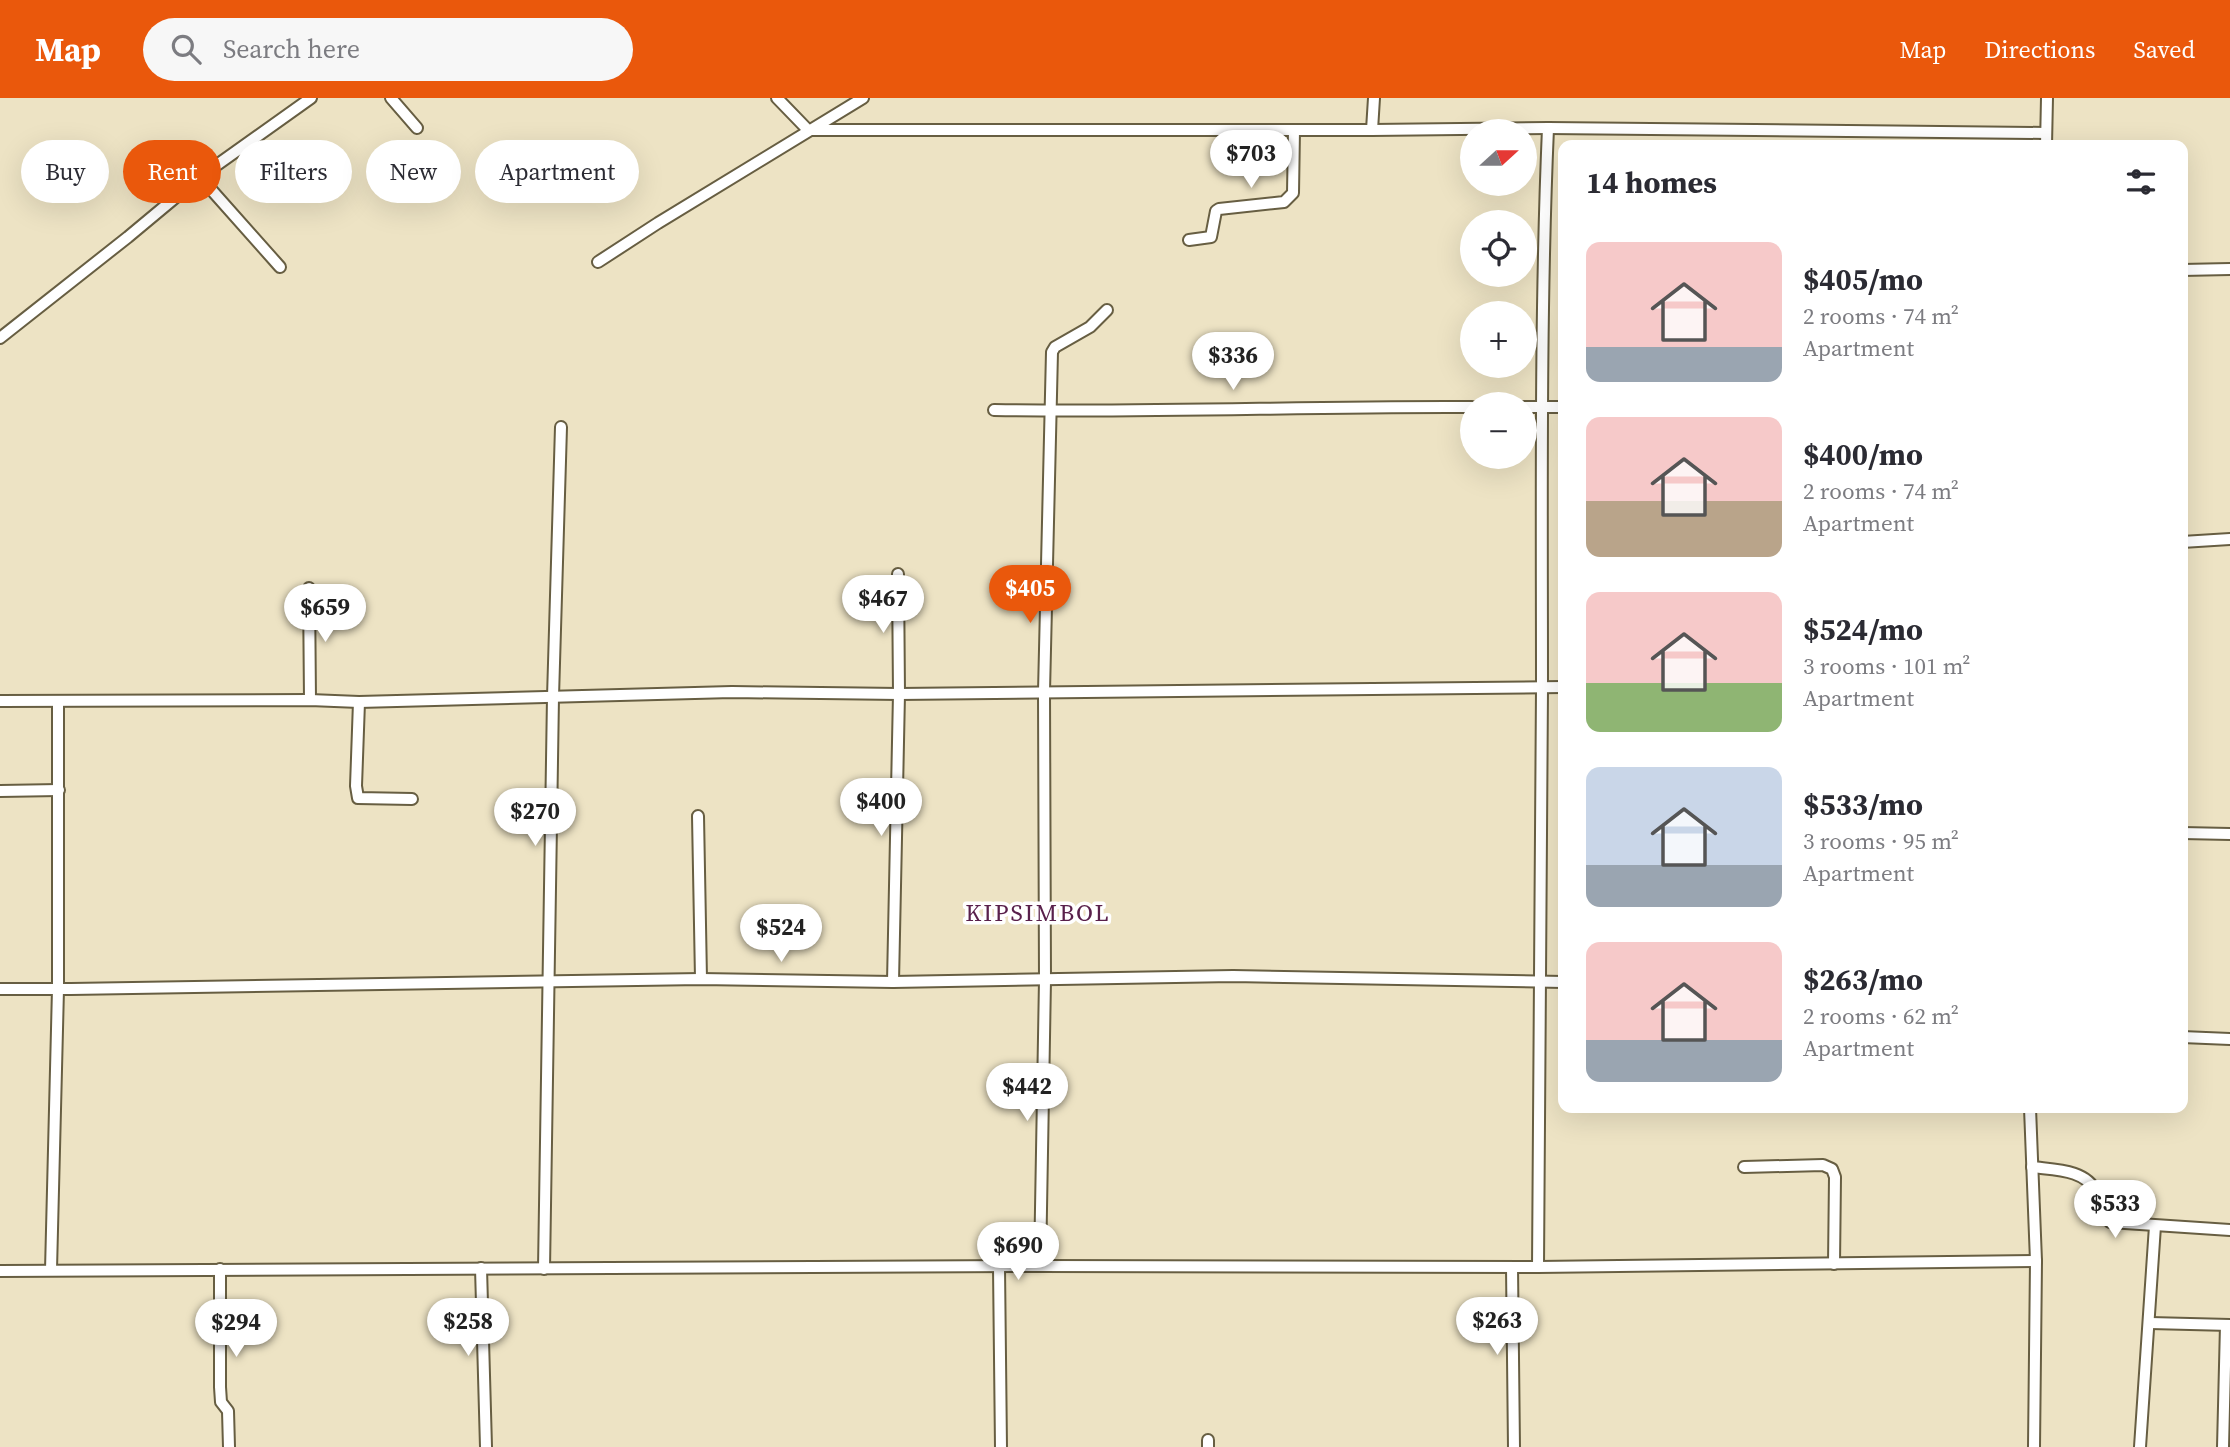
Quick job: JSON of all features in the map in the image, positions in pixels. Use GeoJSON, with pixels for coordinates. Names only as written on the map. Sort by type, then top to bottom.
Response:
{"type":"FeatureCollection","features":[{"type":"Feature","properties":{"kind":"street"},"geometry":{"type":"LineString","coordinates":[[221,162],[312,98]]}},
{"type":"Feature","properties":{"kind":"street"},"geometry":{"type":"LineString","coordinates":[[391,98],[416,128]]}},
{"type":"Feature","properties":{"kind":"street"},"geometry":{"type":"LineString","coordinates":[[778,98],[808,130],[1548,128],[2046,133]]}},
{"type":"Feature","properties":{"kind":"street"},"geometry":{"type":"LineString","coordinates":[[598,262],[863,98]]}},
{"type":"Feature","properties":{"kind":"street"},"geometry":{"type":"LineString","coordinates":[[1372,130],[1374,98]]}},
{"type":"Feature","properties":{"kind":"street"},"geometry":{"type":"LineString","coordinates":[[2046,140],[2047,98]]}},
{"type":"Feature","properties":{"kind":"street"},"geometry":{"type":"LineString","coordinates":[[1538,1268],[1542,982],[1541,407],[1548,128]]}},
{"type":"Feature","properties":{"kind":"street"},"geometry":{"type":"LineString","coordinates":[[1189,240],[1211,237],[1214,234],[1216,211],[1219,209],[1284,202],[1289,199],[1293,193],[1294,130]]}},
{"type":"Feature","properties":{"kind":"street"},"geometry":{"type":"LineString","coordinates":[[221,201],[280,267]]}},
{"type":"Feature","properties":{"kind":"street"},"geometry":{"type":"LineString","coordinates":[[2,334],[169,203]]}},
{"type":"Feature","properties":{"kind":"street"},"geometry":{"type":"LineString","coordinates":[[2188,270],[2230,269]]}},
{"type":"Feature","properties":{"kind":"street"},"geometry":{"type":"LineString","coordinates":[[1040,1266],[1045,980],[1044,692],[1052,352],[1055,347],[1090,327],[1107,310]]}},
{"type":"Feature","properties":{"kind":"street"},"geometry":{"type":"LineString","coordinates":[[994,410],[1460,407]]}},
{"type":"Feature","properties":{"kind":"street"},"geometry":{"type":"LineString","coordinates":[[1537,407],[1558,407]]}},
{"type":"Feature","properties":{"kind":"street"},"geometry":{"type":"LineString","coordinates":[[544,1269],[552,697],[561,427]]}},
{"type":"Feature","properties":{"kind":"street"},"geometry":{"type":"LineString","coordinates":[[2188,542],[2230,539]]}},
{"type":"Feature","properties":{"kind":"street"},"geometry":{"type":"LineString","coordinates":[[893,982],[900,694],[898,575]]}},
{"type":"Feature","properties":{"kind":"street"},"geometry":{"type":"LineString","coordinates":[[309,588],[310,700]]}},
{"type":"Feature","properties":{"kind":"street"},"geometry":{"type":"LineString","coordinates":[[0,701],[359,702],[732,692],[900,694],[1558,687]]}},
{"type":"Feature","properties":{"kind":"street"},"geometry":{"type":"LineString","coordinates":[[51,1270],[58,989],[58,701]]}},
{"type":"Feature","properties":{"kind":"street"},"geometry":{"type":"LineString","coordinates":[[359,702],[356,786],[358,798],[412,799]]}},
{"type":"Feature","properties":{"kind":"street"},"geometry":{"type":"LineString","coordinates":[[0,791],[59,790]]}},
{"type":"Feature","properties":{"kind":"street"},"geometry":{"type":"LineString","coordinates":[[698,816],[701,979]]}},
{"type":"Feature","properties":{"kind":"street"},"geometry":{"type":"LineString","coordinates":[[2188,833],[2230,834]]}},
{"type":"Feature","properties":{"kind":"street"},"geometry":{"type":"LineString","coordinates":[[0,989],[701,979],[893,982],[1233,976],[1558,982]]}},
{"type":"Feature","properties":{"kind":"street"},"geometry":{"type":"LineString","coordinates":[[2188,1037],[2230,1038]]}},
{"type":"Feature","properties":{"kind":"street"},"geometry":{"type":"LineString","coordinates":[[2030,1113],[2036,1261],[2034,1447]]}},
{"type":"Feature","properties":{"kind":"street"},"geometry":{"type":"LineString","coordinates":[[1744,1167],[1823,1165],[1832,1169],[1835,1177],[1834,1264]]}},
{"type":"Feature","properties":{"kind":"street"},"geometry":{"type":"LineString","coordinates":[[2032,1167],[2072,1172],[2085,1178],[2095,1190],[2104,1217],[2110,1222],[2230,1230]]}},
{"type":"Feature","properties":{"kind":"street"},"geometry":{"type":"LineString","coordinates":[[2140,1447],[2155,1226]]}},
{"type":"Feature","properties":{"kind":"street"},"geometry":{"type":"LineString","coordinates":[[0,1271],[1040,1266],[1538,1268],[2036,1261]]}},
{"type":"Feature","properties":{"kind":"street"},"geometry":{"type":"LineString","coordinates":[[999,1267],[1001,1447]]}},
{"type":"Feature","properties":{"kind":"street"},"geometry":{"type":"LineString","coordinates":[[1512,1267],[1514,1447]]}},
{"type":"Feature","properties":{"kind":"street"},"geometry":{"type":"LineString","coordinates":[[481,1268],[486,1447]]}},
{"type":"Feature","properties":{"kind":"street"},"geometry":{"type":"LineString","coordinates":[[220,1269],[220,1387],[221,1402],[228,1411],[229,1447]]}},
{"type":"Feature","properties":{"kind":"street"},"geometry":{"type":"LineString","coordinates":[[2150,1323],[2228,1325],[2223,1447]]}},
{"type":"Feature","properties":{"kind":"district","name":"KIPSIMBOL"},"geometry":{"type":"Point","coordinates":[1038,913]}}]}
